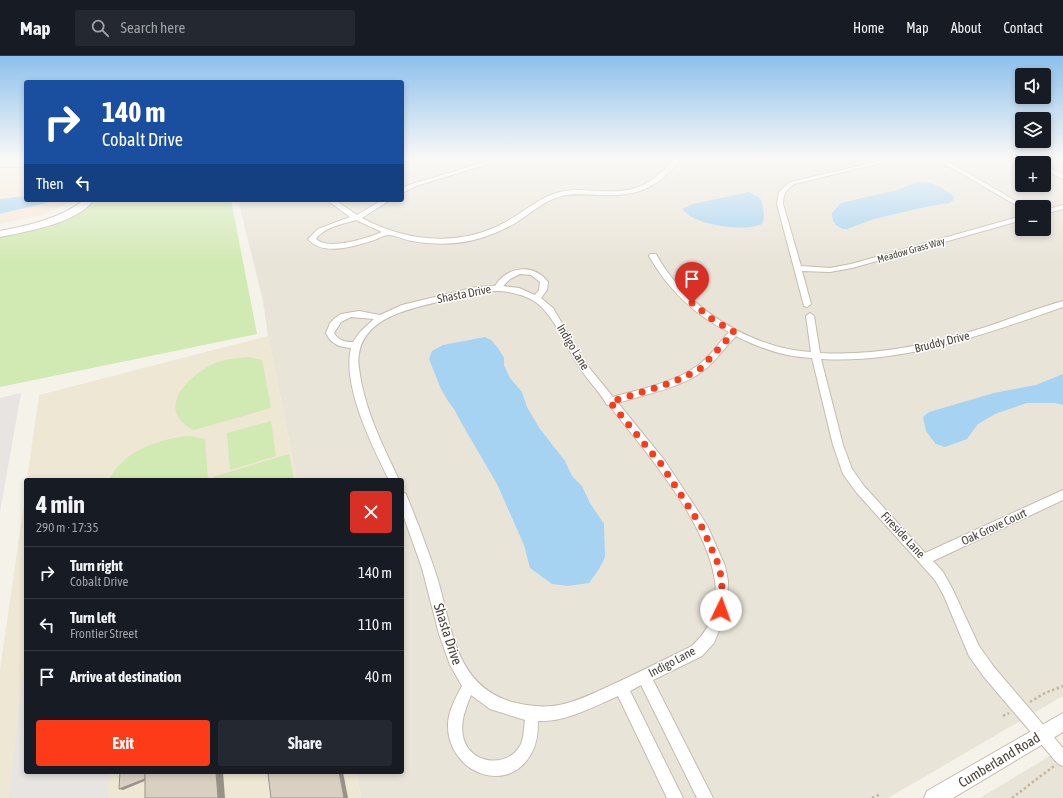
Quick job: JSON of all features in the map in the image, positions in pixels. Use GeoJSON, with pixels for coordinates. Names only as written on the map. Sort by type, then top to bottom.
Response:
{"type":"FeatureCollection","features":[{"type":"Feature","properties":{"kind":"street"},"geometry":{"type":"LineString","coordinates":[[333,202],[355,217],[386,233],[408,239],[444,241],[478,236],[501,228],[547,199],[557,195],[579,193]]}},
{"type":"Feature","properties":{"kind":"street"},"geometry":{"type":"LineString","coordinates":[[608,193],[624,193]]}},
{"type":"Feature","properties":{"kind":"street"},"geometry":{"type":"LineString","coordinates":[[781,193],[779,197],[807,304]]}},
{"type":"Feature","properties":{"kind":"street"},"geometry":{"type":"LineString","coordinates":[[998,193],[1015,202]]}},
{"type":"Feature","properties":{"kind":"street"},"geometry":{"type":"LineString","coordinates":[[384,202],[367,212],[343,221],[316,234],[313,241],[318,245],[328,247],[371,239],[386,233]]}},
{"type":"Feature","properties":{"kind":"street"},"geometry":{"type":"LineString","coordinates":[[0,228],[42,219],[80,204]]}},
{"type":"Feature","properties":{"kind":"street"},"geometry":{"type":"LineString","coordinates":[[0,234],[44,225],[70,214],[80,204]]}},
{"type":"Feature","properties":{"kind":"street"},"geometry":{"type":"LineString","coordinates":[[1051,210],[1063,207]]}},
{"type":"Feature","properties":{"kind":"street","name":"Meadow Grass Way"},"geometry":{"type":"LineString","coordinates":[[798,268],[830,270],[852,266],[1015,220]]}},
{"type":"Feature","properties":{"kind":"street","name":"Bruddy Drive"},"geometry":{"type":"LineString","coordinates":[[653,256],[666,278],[683,296],[712,319],[734,332],[776,349],[816,357],[869,355],[931,346],[980,333],[1063,304]]}},
{"type":"Feature","properties":{"kind":"street","name":"Shasta Drive"},"geometry":{"type":"LineString","coordinates":[[393,478],[374,439],[364,413],[354,367],[356,346],[367,329],[381,318],[402,308],[476,290],[498,288],[502,280],[513,273],[535,273],[542,279],[545,286],[537,299]]}},
{"type":"Feature","properties":{"kind":"street","name":"Indigo Lane"},"geometry":{"type":"LineString","coordinates":[[469,685],[495,704],[509,709],[532,713],[560,712],[583,705],[697,651],[709,638],[721,610],[722,582],[719,566],[703,529],[677,487],[661,464],[610,402],[583,366],[553,314],[546,305],[537,299],[516,290],[498,288]]}},
{"type":"Feature","properties":{"kind":"street"},"geometry":{"type":"LineString","coordinates":[[356,346],[344,345],[335,341],[330,333],[335,322],[354,313],[368,314],[381,318]]}},
{"type":"Feature","properties":{"kind":"street","name":"Fireside Lane"},"geometry":{"type":"LineString","coordinates":[[810,316],[816,357],[838,445],[847,471],[860,489],[939,576],[948,592],[974,651],[1063,759]]}},
{"type":"Feature","properties":{"kind":"street"},"geometry":{"type":"LineString","coordinates":[[610,402],[680,379],[696,371],[701,368],[734,332]]}},
{"type":"Feature","properties":{"kind":"street","name":"Oak Grove Court"},"geometry":{"type":"LineString","coordinates":[[924,559],[1063,495]]}},
{"type":"Feature","properties":{"kind":"street","name":"Shasta Drive"},"geometry":{"type":"LineString","coordinates":[[404,503],[430,576],[451,653],[469,685]]}},
{"type":"Feature","properties":{"kind":"street"},"geometry":{"type":"LineString","coordinates":[[644,677],[705,798]]}},
{"type":"Feature","properties":{"kind":"street"},"geometry":{"type":"LineString","coordinates":[[469,685],[458,710],[455,723],[455,733],[460,750],[472,762],[479,766],[497,769],[504,767],[520,756],[526,749],[531,732],[532,713]]}},
{"type":"Feature","properties":{"kind":"street"},"geometry":{"type":"LineString","coordinates":[[621,688],[675,798]]}},
{"type":"Feature","properties":{"kind":"street","name":"Cumberland Road"},"geometry":{"type":"LineString","coordinates":[[934,798],[1063,722]]}},
{"type":"Feature","properties":{"kind":"path"},"geometry":{"type":"LineString","coordinates":[[1045,693],[1063,686]]}},
{"type":"Feature","properties":{"kind":"path"},"geometry":{"type":"LineString","coordinates":[[1012,798],[1044,775]]}},
{"type":"Feature","properties":{"kind":"path"},"geometry":{"type":"LineString","coordinates":[[872,798],[881,794]]}},
{"type":"Feature","properties":{"kind":"shaded area"},"geometry":{"type":"Polygon","coordinates":[[[0,193],[24,193],[24,202],[70,202],[46,214],[0,224],[0,193]]]}},
{"type":"Feature","properties":{"kind":"shaded area"},"geometry":{"type":"Polygon","coordinates":[[[404,193],[1063,193],[1063,696],[888,798],[361,798],[356,774],[404,774],[404,478],[297,478],[268,336],[263,301],[238,202],[404,202],[404,193]]]}},
{"type":"Feature","properties":{"kind":"shaded area"},"geometry":{"type":"Polygon","coordinates":[[[268,336],[297,478],[27,478],[39,395],[268,336]]]}},
{"type":"Feature","properties":{"kind":"shaded area"},"geometry":{"type":"Polygon","coordinates":[[[21,393],[0,512],[0,398],[21,393]]]}},
{"type":"Feature","properties":{"kind":"shaded area"},"geometry":{"type":"Polygon","coordinates":[[[24,503],[24,774],[356,774],[361,798],[0,798],[0,670],[24,503]]]}},
{"type":"Feature","properties":{"kind":"shaded area"},"geometry":{"type":"Polygon","coordinates":[[[24,668],[24,774],[109,774],[108,798],[9,798],[24,668]]]}},
{"type":"Feature","properties":{"kind":"shaded area"},"geometry":{"type":"Polygon","coordinates":[[[1063,748],[1063,798],[980,798],[1063,748]]]}},
{"type":"Feature","properties":{"kind":"green space"},"geometry":{"type":"Polygon","coordinates":[[[92,202],[231,202],[257,334],[0,387],[0,237],[26,232],[50,225],[73,215],[92,202]]]}},
{"type":"Feature","properties":{"kind":"green space"},"geometry":{"type":"Polygon","coordinates":[[[249,357],[262,360],[271,408],[194,430],[183,423],[177,414],[176,405],[178,395],[192,378],[201,371],[218,362],[229,359],[249,357]]]}},
{"type":"Feature","properties":{"kind":"green space"},"geometry":{"type":"Polygon","coordinates":[[[271,421],[276,456],[230,470],[227,433],[271,421]]]}},
{"type":"Feature","properties":{"kind":"green space"},"geometry":{"type":"Polygon","coordinates":[[[190,436],[205,439],[208,478],[110,478],[123,461],[133,454],[155,443],[190,436]]]}},
{"type":"Feature","properties":{"kind":"green space"},"geometry":{"type":"Polygon","coordinates":[[[289,454],[294,478],[213,478],[289,454]]]}},
{"type":"Feature","properties":{"kind":"water"},"geometry":{"type":"Polygon","coordinates":[[[750,193],[760,198],[763,207],[763,221],[762,224],[754,226],[720,226],[697,220],[688,215],[682,209],[693,204],[750,193]]]}},
{"type":"Feature","properties":{"kind":"water"},"geometry":{"type":"Polygon","coordinates":[[[886,193],[949,193],[954,197],[954,200],[949,203],[874,219],[847,229],[843,229],[836,225],[833,221],[832,213],[841,203],[886,193]]]}},
{"type":"Feature","properties":{"kind":"water"},"geometry":{"type":"Polygon","coordinates":[[[24,196],[24,202],[50,202],[0,214],[0,199],[24,196]]]}},
{"type":"Feature","properties":{"kind":"water"},"geometry":{"type":"Polygon","coordinates":[[[485,337],[491,340],[498,348],[504,358],[504,365],[510,378],[522,392],[527,407],[540,429],[565,461],[572,476],[582,486],[590,503],[604,524],[605,557],[589,583],[568,586],[552,584],[530,568],[524,545],[497,484],[441,389],[429,359],[432,351],[443,345],[485,337]]]}},
{"type":"Feature","properties":{"kind":"water"},"geometry":{"type":"Polygon","coordinates":[[[1063,374],[1063,405],[1055,403],[1027,403],[995,414],[978,424],[967,439],[945,447],[936,444],[926,431],[923,417],[929,412],[994,393],[1036,385],[1063,374]]]}},
{"type":"Feature","properties":{"kind":"building"},"geometry":{"type":"Polygon","coordinates":[[[120,774],[145,774],[145,779],[119,789],[120,774]]]}},
{"type":"Feature","properties":{"kind":"building"},"geometry":{"type":"Polygon","coordinates":[[[145,774],[216,774],[218,798],[145,798],[145,774]]]}},
{"type":"Feature","properties":{"kind":"building"},"geometry":{"type":"Polygon","coordinates":[[[268,774],[339,774],[344,798],[271,798],[268,774]]]}},
{"type":"Feature","properties":{"kind":"route"},"geometry":{"type":"LineString","coordinates":[[692,303],[712,319],[734,332],[701,368],[696,371],[680,379],[610,402],[642,439],[661,464],[703,529],[719,566],[722,582],[721,610]]}}]}
